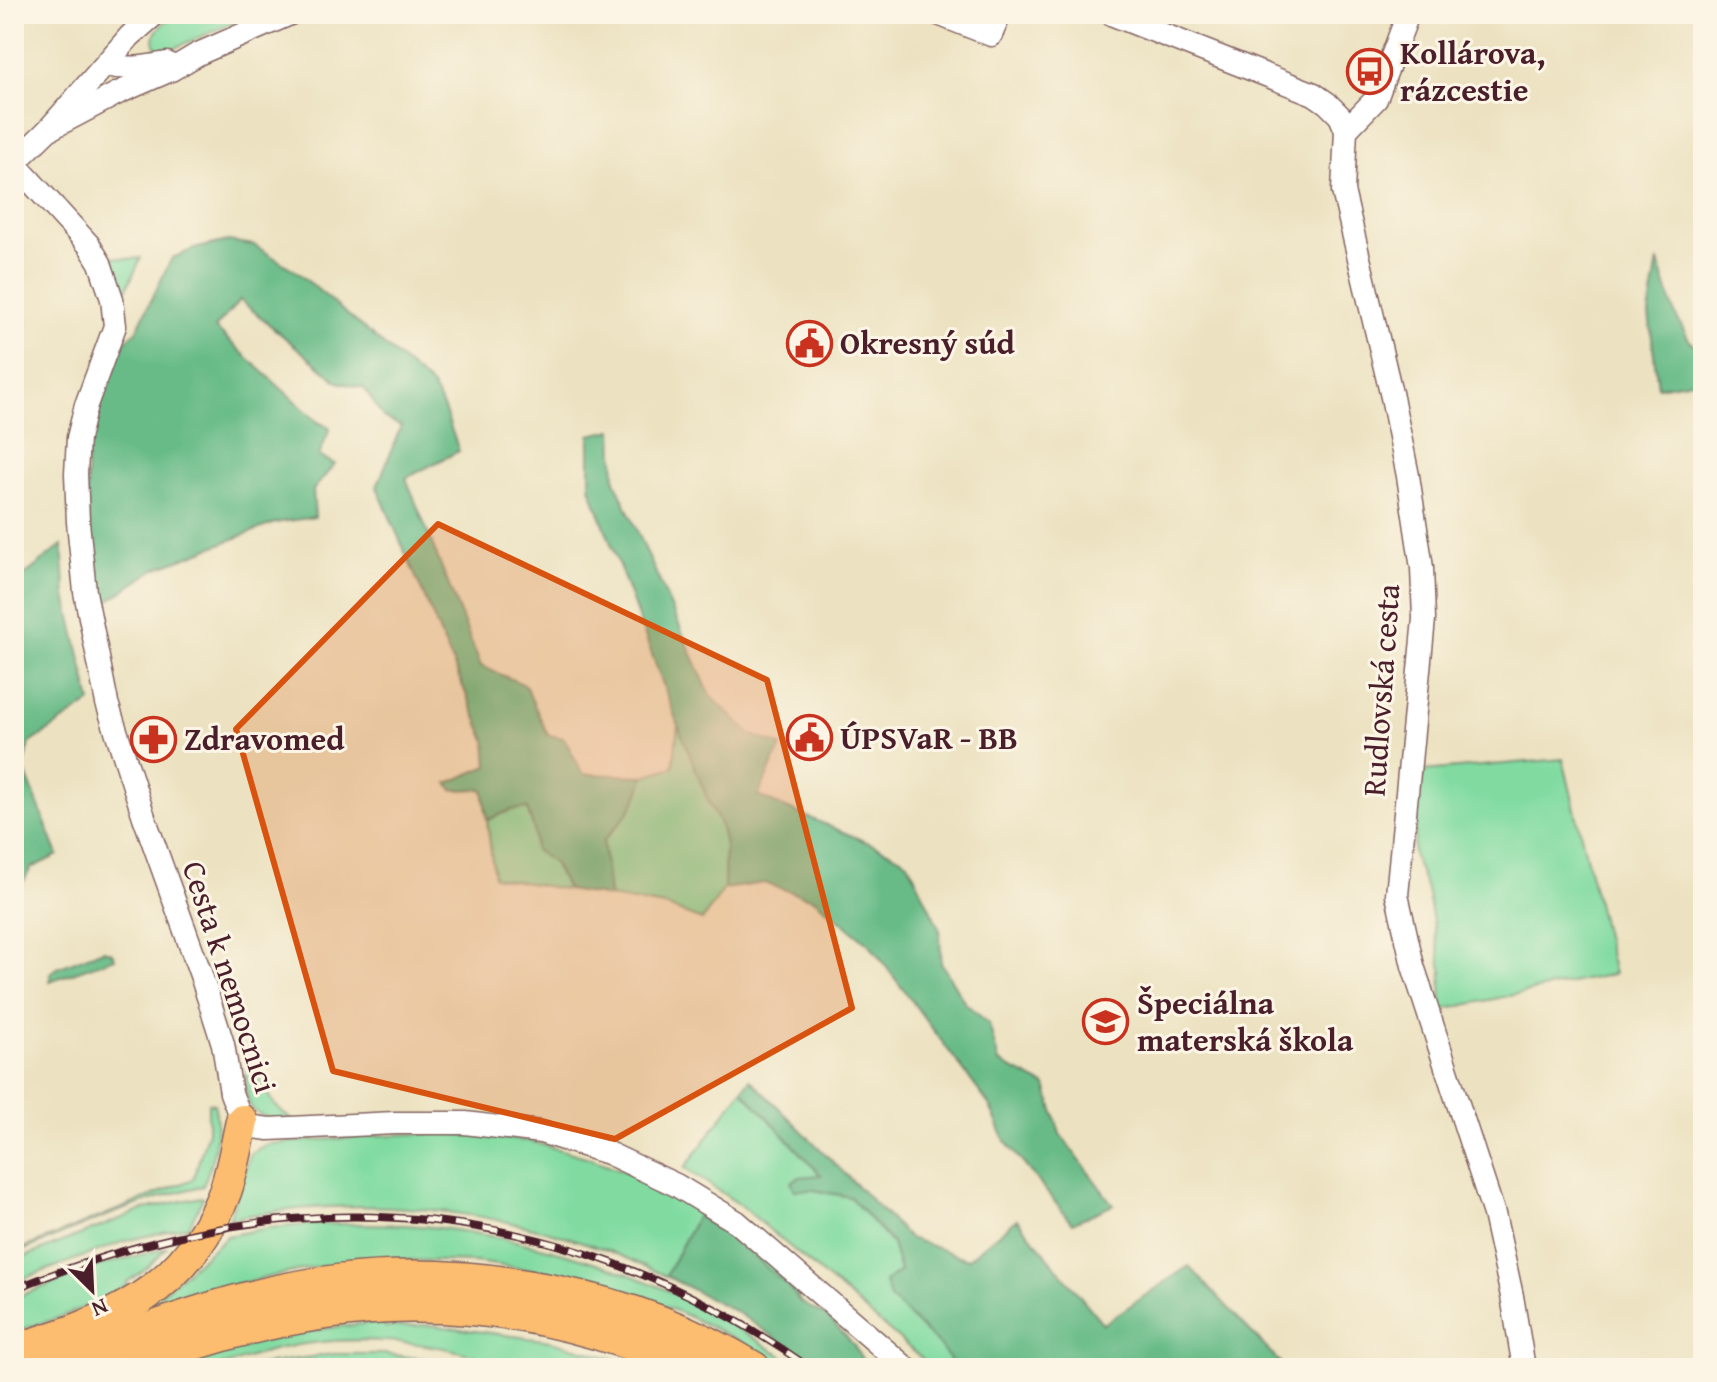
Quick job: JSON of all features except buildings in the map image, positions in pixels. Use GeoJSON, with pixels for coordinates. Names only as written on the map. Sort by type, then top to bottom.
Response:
{"type":"FeatureCollection","features":[{"type":"Feature","properties":{"kind":"highway"},"geometry":{"type":"LineString","coordinates":[[14,1340],[71,1322],[105,1307],[139,1287],[164,1266],[202,1218],[242,1121]]}},
{"type":"Feature","properties":{"kind":"highway"},"geometry":{"type":"LineString","coordinates":[[14,1350],[100,1321],[143,1297],[166,1279],[198,1243],[213,1219],[226,1190],[242,1121]]}},
{"type":"Feature","properties":{"kind":"highway"},"geometry":{"type":"LineString","coordinates":[[52,1368],[192,1314],[252,1298],[336,1281],[417,1277],[504,1283],[576,1297],[663,1324],[754,1368]]}},
{"type":"Feature","properties":{"kind":"highway"},"geometry":{"type":"LineString","coordinates":[[127,1368],[249,1327],[321,1313],[385,1306],[461,1308],[541,1318],[621,1339],[691,1368]]}},
{"type":"Feature","properties":{"kind":"street"},"geometry":{"type":"LineString","coordinates":[[14,163],[48,130],[130,36],[155,14]]}},
{"type":"Feature","properties":{"kind":"street"},"geometry":{"type":"LineString","coordinates":[[48,130],[198,54],[290,14]]}},
{"type":"Feature","properties":{"kind":"street"},"geometry":{"type":"LineString","coordinates":[[938,14],[991,35],[1000,14]]}},
{"type":"Feature","properties":{"kind":"street"},"geometry":{"type":"LineString","coordinates":[[1111,14],[1314,94],[1334,109],[1346,130],[1376,99],[1408,14]]}},
{"type":"Feature","properties":{"kind":"street"},"geometry":{"type":"LineString","coordinates":[[105,65],[120,68],[151,66],[198,54]]}},
{"type":"Feature","properties":{"kind":"street","name":"Rudlovská cesta"},"geometry":{"type":"LineString","coordinates":[[1346,130],[1343,191],[1392,397],[1422,568],[1424,619],[1397,895],[1413,966],[1494,1214],[1524,1368]]}},
{"type":"Feature","properties":{"kind":"street","name":"Cesta k nemocnici"},"geometry":{"type":"LineString","coordinates":[[14,163],[89,245],[100,263],[112,299],[115,326],[86,405],[78,438],[78,522],[87,607],[107,703],[201,975],[223,1044],[231,1093],[242,1121],[269,1129],[465,1123],[541,1132],[608,1153],[676,1185],[737,1222],[906,1368]]}},
{"type":"Feature","properties":{"kind":"highlighted area"},"geometry":{"type":"Polygon","coordinates":[[[438,524],[767,680],[852,1008],[615,1139],[333,1071],[236,729],[438,524]]]}},
{"type":"Feature","properties":{"kind":"green space"},"geometry":{"type":"Polygon","coordinates":[[[175,14],[254,14],[165,52],[157,50],[155,33],[175,14]]]}},
{"type":"Feature","properties":{"kind":"green space"},"geometry":{"type":"Polygon","coordinates":[[[228,241],[254,245],[297,272],[432,386],[459,451],[406,478],[481,666],[525,685],[548,735],[564,738],[583,774],[644,776],[633,804],[603,841],[609,897],[568,890],[553,863],[535,850],[534,830],[527,808],[511,810],[487,820],[483,789],[453,790],[448,783],[488,766],[486,740],[377,487],[401,426],[383,417],[364,388],[338,382],[240,300],[215,328],[318,422],[330,428],[319,456],[335,464],[313,490],[315,517],[275,523],[155,569],[98,608],[87,502],[87,451],[97,406],[121,346],[136,331],[172,258],[228,241]]]}},
{"type":"Feature","properties":{"kind":"green space"},"geometry":{"type":"Polygon","coordinates":[[[112,257],[141,258],[124,294],[112,257]]]}},
{"type":"Feature","properties":{"kind":"green space"},"geometry":{"type":"Polygon","coordinates":[[[1658,261],[1675,314],[1689,340],[1703,353],[1703,379],[1658,387],[1649,314],[1658,261]]]}},
{"type":"Feature","properties":{"kind":"green space"},"geometry":{"type":"Polygon","coordinates":[[[613,430],[615,481],[710,695],[750,734],[781,746],[758,796],[908,862],[940,930],[941,963],[965,1003],[989,1024],[999,1062],[1046,1086],[1060,1134],[1113,1205],[1072,1223],[1005,1141],[990,1106],[870,945],[814,899],[764,883],[724,889],[725,845],[720,824],[678,725],[590,487],[590,435],[613,430]]]}},
{"type":"Feature","properties":{"kind":"green space"},"geometry":{"type":"Polygon","coordinates":[[[62,545],[66,596],[91,702],[29,744],[24,769],[58,855],[31,868],[21,886],[14,889],[14,584],[62,545]]]}},
{"type":"Feature","properties":{"kind":"green space"},"geometry":{"type":"Polygon","coordinates":[[[678,725],[720,824],[725,845],[724,889],[702,920],[665,906],[609,897],[603,841],[633,804],[644,776],[673,767],[678,725]]]}},
{"type":"Feature","properties":{"kind":"green space"},"geometry":{"type":"Polygon","coordinates":[[[1563,759],[1614,974],[1441,1010],[1442,969],[1427,890],[1413,854],[1423,771],[1563,759]]]}},
{"type":"Feature","properties":{"kind":"green space"},"geometry":{"type":"Polygon","coordinates":[[[527,808],[534,830],[535,850],[553,863],[568,890],[494,877],[487,820],[511,809],[527,808]]]}},
{"type":"Feature","properties":{"kind":"green space"},"geometry":{"type":"Polygon","coordinates":[[[103,950],[111,952],[115,958],[50,981],[51,973],[57,968],[103,950]]]}},
{"type":"Feature","properties":{"kind":"green space"},"geometry":{"type":"Polygon","coordinates":[[[252,1059],[271,1100],[291,1119],[264,1117],[250,1106],[246,1087],[248,1060],[252,1059]]]}},
{"type":"Feature","properties":{"kind":"green space"},"geometry":{"type":"Polygon","coordinates":[[[750,1079],[909,1238],[968,1259],[1017,1219],[1103,1324],[1189,1266],[1285,1368],[956,1367],[937,1343],[890,1298],[885,1282],[900,1271],[892,1243],[850,1197],[795,1190],[791,1182],[800,1177],[821,1175],[742,1090],[750,1079]]]}},
{"type":"Feature","properties":{"kind":"green space"},"geometry":{"type":"Polygon","coordinates":[[[742,1090],[822,1176],[800,1177],[795,1190],[850,1197],[892,1244],[900,1271],[937,1343],[959,1368],[933,1368],[743,1207],[685,1168],[742,1090]]]}},
{"type":"Feature","properties":{"kind":"green space"},"geometry":{"type":"Polygon","coordinates":[[[208,1103],[214,1104],[216,1135],[203,1186],[131,1207],[14,1254],[193,1179],[208,1131],[208,1103]]]}},
{"type":"Feature","properties":{"kind":"green space"},"geometry":{"type":"Polygon","coordinates":[[[446,1133],[529,1141],[638,1176],[694,1203],[741,1237],[795,1286],[800,1302],[788,1286],[697,1216],[666,1276],[607,1250],[554,1233],[462,1214],[369,1206],[322,1207],[229,1219],[251,1153],[267,1144],[446,1133]]]}},
{"type":"Feature","properties":{"kind":"green space"},"geometry":{"type":"Polygon","coordinates":[[[201,1197],[189,1226],[125,1241],[14,1282],[14,1261],[145,1209],[201,1197]]]}},
{"type":"Feature","properties":{"kind":"green space"},"geometry":{"type":"Polygon","coordinates":[[[697,1216],[743,1247],[788,1286],[800,1302],[829,1318],[854,1345],[867,1368],[821,1368],[735,1311],[666,1276],[697,1216]]]}},
{"type":"Feature","properties":{"kind":"green space"},"geometry":{"type":"Polygon","coordinates":[[[320,1224],[448,1229],[515,1241],[581,1258],[646,1281],[707,1310],[800,1368],[784,1368],[738,1340],[628,1291],[561,1274],[475,1262],[401,1260],[311,1268],[237,1284],[131,1320],[227,1236],[267,1228],[320,1224]]]}},
{"type":"Feature","properties":{"kind":"green space"},"geometry":{"type":"Polygon","coordinates":[[[166,1248],[148,1267],[114,1293],[72,1312],[14,1332],[14,1298],[102,1265],[166,1248]]]}},
{"type":"Feature","properties":{"kind":"green space"},"geometry":{"type":"Polygon","coordinates":[[[382,1321],[385,1327],[430,1325],[551,1341],[636,1368],[508,1368],[482,1358],[425,1345],[363,1340],[304,1344],[211,1368],[162,1368],[276,1335],[382,1321]]]}},
{"type":"Feature","properties":{"kind":"green space"},"geometry":{"type":"Polygon","coordinates":[[[333,1354],[385,1354],[427,1359],[464,1368],[253,1368],[333,1354]]]}},
{"type":"Feature","properties":{"kind":"railway"},"geometry":{"type":"LineString","coordinates":[[14,1289],[106,1256],[200,1232],[282,1220],[362,1217],[441,1222],[519,1235],[595,1257],[669,1286],[741,1323],[810,1368]]}},
{"type":"Feature","properties":{"kind":"place","name":"Kollárova, rázcestie"},"geometry":{"type":"Point","coordinates":[1369,71]}},
{"type":"Feature","properties":{"kind":"place","name":"Okresný súd"},"geometry":{"type":"Point","coordinates":[809,343]}},
{"type":"Feature","properties":{"kind":"place","name":"ÚPSVaR - BB"},"geometry":{"type":"Point","coordinates":[809,738]}},
{"type":"Feature","properties":{"kind":"place","name":"Zdravomed"},"geometry":{"type":"Point","coordinates":[153,739]}},
{"type":"Feature","properties":{"kind":"place","name":"Špeciálna materská škola"},"geometry":{"type":"Point","coordinates":[1106,1021]}}]}
